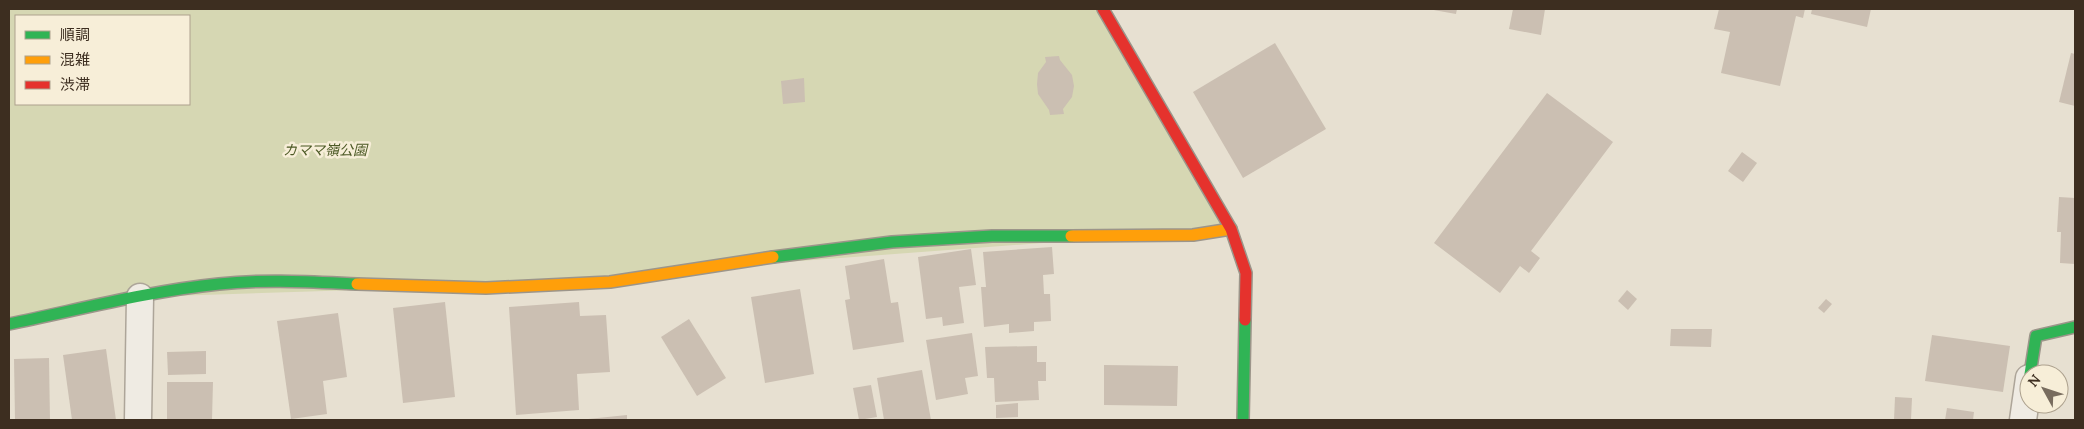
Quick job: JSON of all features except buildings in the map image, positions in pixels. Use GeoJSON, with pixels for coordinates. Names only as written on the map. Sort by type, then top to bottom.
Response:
{"type":"FeatureCollection","features":[{"type":"Feature","properties":{"kind":"street"},"geometry":{"type":"LineString","coordinates":[[1103,9],[1231,229],[1246,273],[1244,420]]}},
{"type":"Feature","properties":{"kind":"street"},"geometry":{"type":"LineString","coordinates":[[9,324],[140,297],[219,284],[281,281],[486,288],[610,282],[734,262],[892,242],[992,236],[1194,235],[1231,229]]}},
{"type":"Feature","properties":{"kind":"street"},"geometry":{"type":"LineString","coordinates":[[138,420],[140,297]]}},
{"type":"Feature","properties":{"kind":"street"},"geometry":{"type":"LineString","coordinates":[[2032,364],[2036,336],[2075,327]]}},
{"type":"Feature","properties":{"kind":"green space","name":"カママ嶺公園"},"geometry":{"type":"Polygon","coordinates":[[[9,9],[1108,9],[1231,229],[451,287],[140,297],[9,322],[9,9]]]}},
{"type":"Feature","properties":{"kind":"traffic: fast"},"geometry":{"type":"LineString","coordinates":[[773,257],[892,242],[992,236],[1071,236]]}},
{"type":"Feature","properties":{"kind":"traffic: fast"},"geometry":{"type":"LineString","coordinates":[[9,324],[140,296],[236,282],[271,281],[357,284]]}},
{"type":"Feature","properties":{"kind":"traffic: fast"},"geometry":{"type":"LineString","coordinates":[[1243,420],[1245,320]]}},
{"type":"Feature","properties":{"kind":"traffic: fast"},"geometry":{"type":"LineString","coordinates":[[2032,364],[2036,336],[2075,327]]}},
{"type":"Feature","properties":{"kind":"traffic: slow"},"geometry":{"type":"LineString","coordinates":[[1071,236],[1193,235],[1231,229]]}},
{"type":"Feature","properties":{"kind":"traffic: slow"},"geometry":{"type":"LineString","coordinates":[[357,284],[486,288],[610,282],[773,257]]}},
{"type":"Feature","properties":{"kind":"traffic: jam"},"geometry":{"type":"LineString","coordinates":[[1103,9],[1231,229],[1246,273],[1245,320]]}}]}
